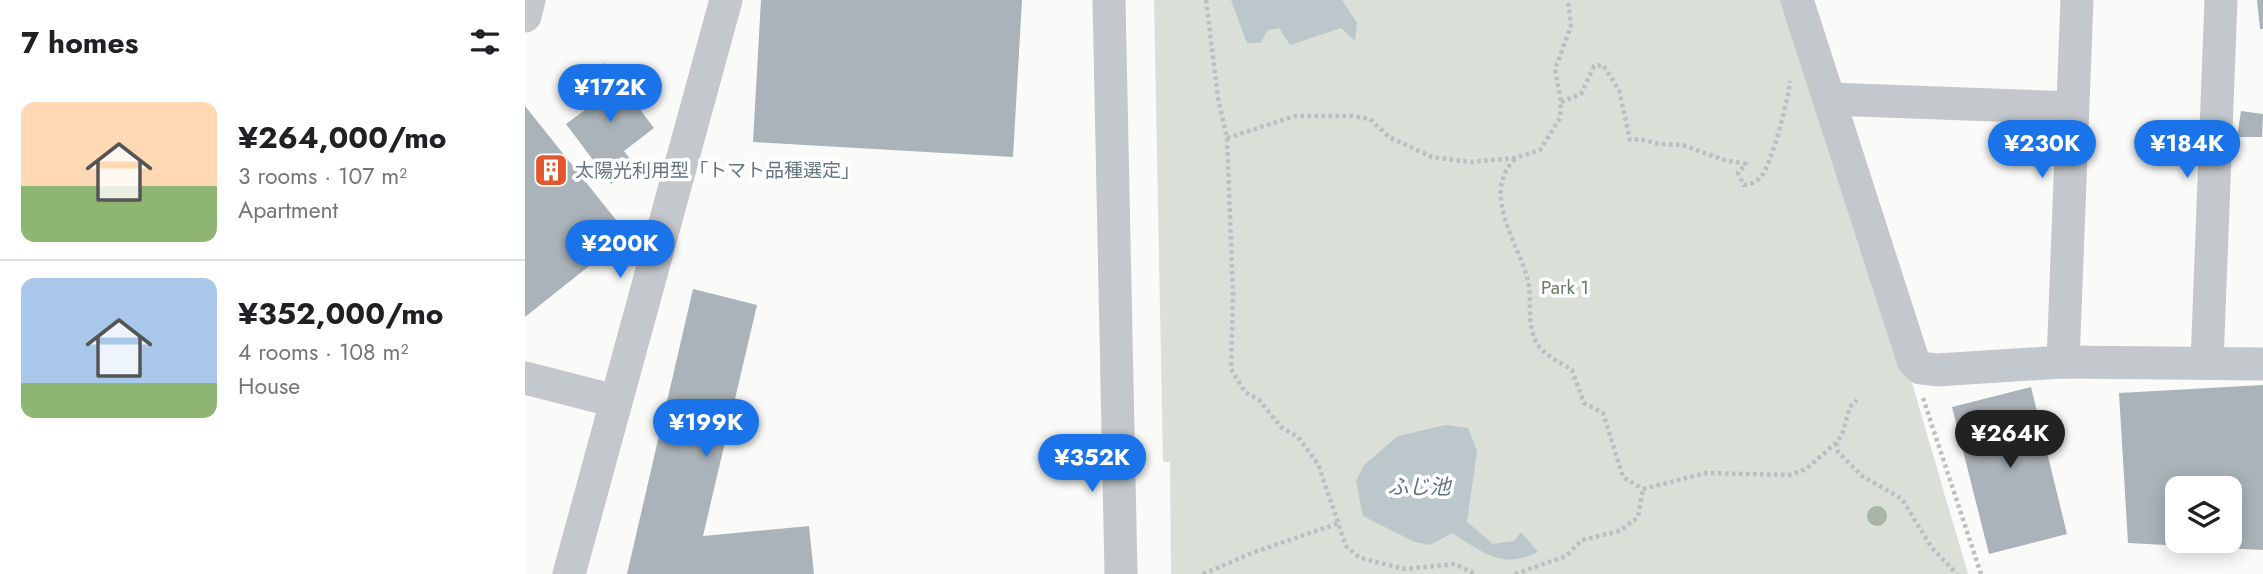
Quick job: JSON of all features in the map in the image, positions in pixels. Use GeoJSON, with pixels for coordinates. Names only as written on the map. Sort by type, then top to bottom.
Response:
{"type":"FeatureCollection","features":[{"type":"Feature","properties":{"kind":"street"},"geometry":{"type":"LineString","coordinates":[[525,16],[529,0]]}},
{"type":"Feature","properties":{"kind":"street"},"geometry":{"type":"LineString","coordinates":[[569,574],[726,0]]}},
{"type":"Feature","properties":{"kind":"street"},"geometry":{"type":"LineString","coordinates":[[1109,0],[1121,574]]}},
{"type":"Feature","properties":{"kind":"street"},"geometry":{"type":"LineString","coordinates":[[1797,0],[1913,360],[1921,368],[1937,370],[2063,362],[2263,364]]}},
{"type":"Feature","properties":{"kind":"street"},"geometry":{"type":"LineString","coordinates":[[2063,362],[2077,0]]}},
{"type":"Feature","properties":{"kind":"street"},"geometry":{"type":"LineString","coordinates":[[2207,363],[2221,0]]}},
{"type":"Feature","properties":{"kind":"street"},"geometry":{"type":"LineString","coordinates":[[1830,99],[2072,108]]}},
{"type":"Feature","properties":{"kind":"street"},"geometry":{"type":"LineString","coordinates":[[525,378],[615,401]]}},
{"type":"Feature","properties":{"kind":"path"},"geometry":{"type":"LineString","coordinates":[[1206,0],[1218,98],[1227,138],[1233,295],[1231,369],[1245,392],[1259,400],[1281,427],[1298,437],[1318,464],[1346,546],[1360,558],[1405,569],[1455,565],[1476,574]]}},
{"type":"Feature","properties":{"kind":"path"},"geometry":{"type":"LineString","coordinates":[[1227,138],[1295,116],[1351,116],[1370,119],[1389,137],[1432,157],[1469,162],[1515,158],[1540,150],[1560,118],[1561,102],[1555,69],[1571,26],[1568,0]]}},
{"type":"Feature","properties":{"kind":"path"},"geometry":{"type":"LineString","coordinates":[[1561,102],[1581,94],[1594,66],[1602,65],[1619,90],[1629,140],[1683,145],[1724,160],[1746,164],[1738,173],[1744,185],[1754,184],[1765,172],[1786,113],[1790,82],[1787,73]]}},
{"type":"Feature","properties":{"kind":"path"},"geometry":{"type":"LineString","coordinates":[[1515,158],[1507,166],[1501,185],[1503,206],[1507,230],[1528,281],[1529,315],[1535,342],[1555,360],[1572,370],[1584,403],[1603,413],[1623,477],[1643,489],[1706,472],[1790,475],[1807,469],[1836,443],[1842,435],[1850,407],[1857,400]]}},
{"type":"Feature","properties":{"kind":"path"},"geometry":{"type":"LineString","coordinates":[[1921,368],[1916,378],[1981,574]]}},
{"type":"Feature","properties":{"kind":"path"},"geometry":{"type":"LineString","coordinates":[[1836,443],[1838,452],[1861,476],[1902,499],[1932,548],[1957,574]]}},
{"type":"Feature","properties":{"kind":"path"},"geometry":{"type":"LineString","coordinates":[[1515,574],[1566,556],[1582,540],[1620,531],[1638,517],[1643,489]]}},
{"type":"Feature","properties":{"kind":"path"},"geometry":{"type":"LineString","coordinates":[[1203,574],[1252,553],[1339,523]]}},
{"type":"Feature","properties":{"kind":"green space","name":"Park 1"},"geometry":{"type":"Polygon","coordinates":[[[1154,0],[1786,0],[1866,226],[1968,574],[1171,574],[1170,462],[1163,462],[1154,0]]]}},
{"type":"Feature","properties":{"kind":"water"},"geometry":{"type":"Polygon","coordinates":[[[1231,0],[1342,0],[1357,23],[1355,41],[1341,28],[1290,45],[1279,28],[1268,30],[1260,43],[1247,43],[1231,0]]]}},
{"type":"Feature","properties":{"kind":"water","name":"ふじ池"},"geometry":{"type":"Polygon","coordinates":[[[1446,425],[1468,428],[1477,451],[1467,522],[1493,544],[1514,541],[1521,532],[1538,552],[1525,557],[1503,559],[1483,552],[1452,533],[1430,545],[1415,542],[1363,516],[1356,481],[1364,465],[1398,436],[1446,425]]]}},
{"type":"Feature","properties":{"kind":"building"},"geometry":{"type":"Polygon","coordinates":[[[761,0],[1022,0],[1013,157],[753,142],[761,0]]]}},
{"type":"Feature","properties":{"kind":"building"},"geometry":{"type":"Polygon","coordinates":[[[2257,0],[2263,0],[2263,29],[2260,29],[2257,0]]]}},
{"type":"Feature","properties":{"kind":"building"},"geometry":{"type":"Polygon","coordinates":[[[605,63],[654,128],[624,151],[635,166],[611,184],[566,124],[597,101],[582,81],[605,63]]]}},
{"type":"Feature","properties":{"kind":"building","name":"太陽光利用型「トマト品種選定」"},"geometry":{"type":"Polygon","coordinates":[[[525,106],[628,235],[525,317],[525,106]]]}},
{"type":"Feature","properties":{"kind":"building"},"geometry":{"type":"Polygon","coordinates":[[[2241,111],[2263,114],[2262,137],[2237,137],[2241,111]]]}},
{"type":"Feature","properties":{"kind":"building"},"geometry":{"type":"Polygon","coordinates":[[[693,289],[757,305],[703,536],[809,526],[814,574],[627,574],[693,289]]]}},
{"type":"Feature","properties":{"kind":"building"},"geometry":{"type":"Polygon","coordinates":[[[2263,385],[2263,550],[2242,549],[2242,476],[2165,476],[2165,545],[2128,543],[2119,393],[2263,385]]]}},
{"type":"Feature","properties":{"kind":"building"},"geometry":{"type":"Polygon","coordinates":[[[2031,387],[2067,534],[1989,554],[1952,407],[2031,387]]]}},
{"type":"Feature","properties":{"kind":"place","name":"太陽光利用型「トマト品種選定」"},"geometry":{"type":"Point","coordinates":[551,170]}}]}
